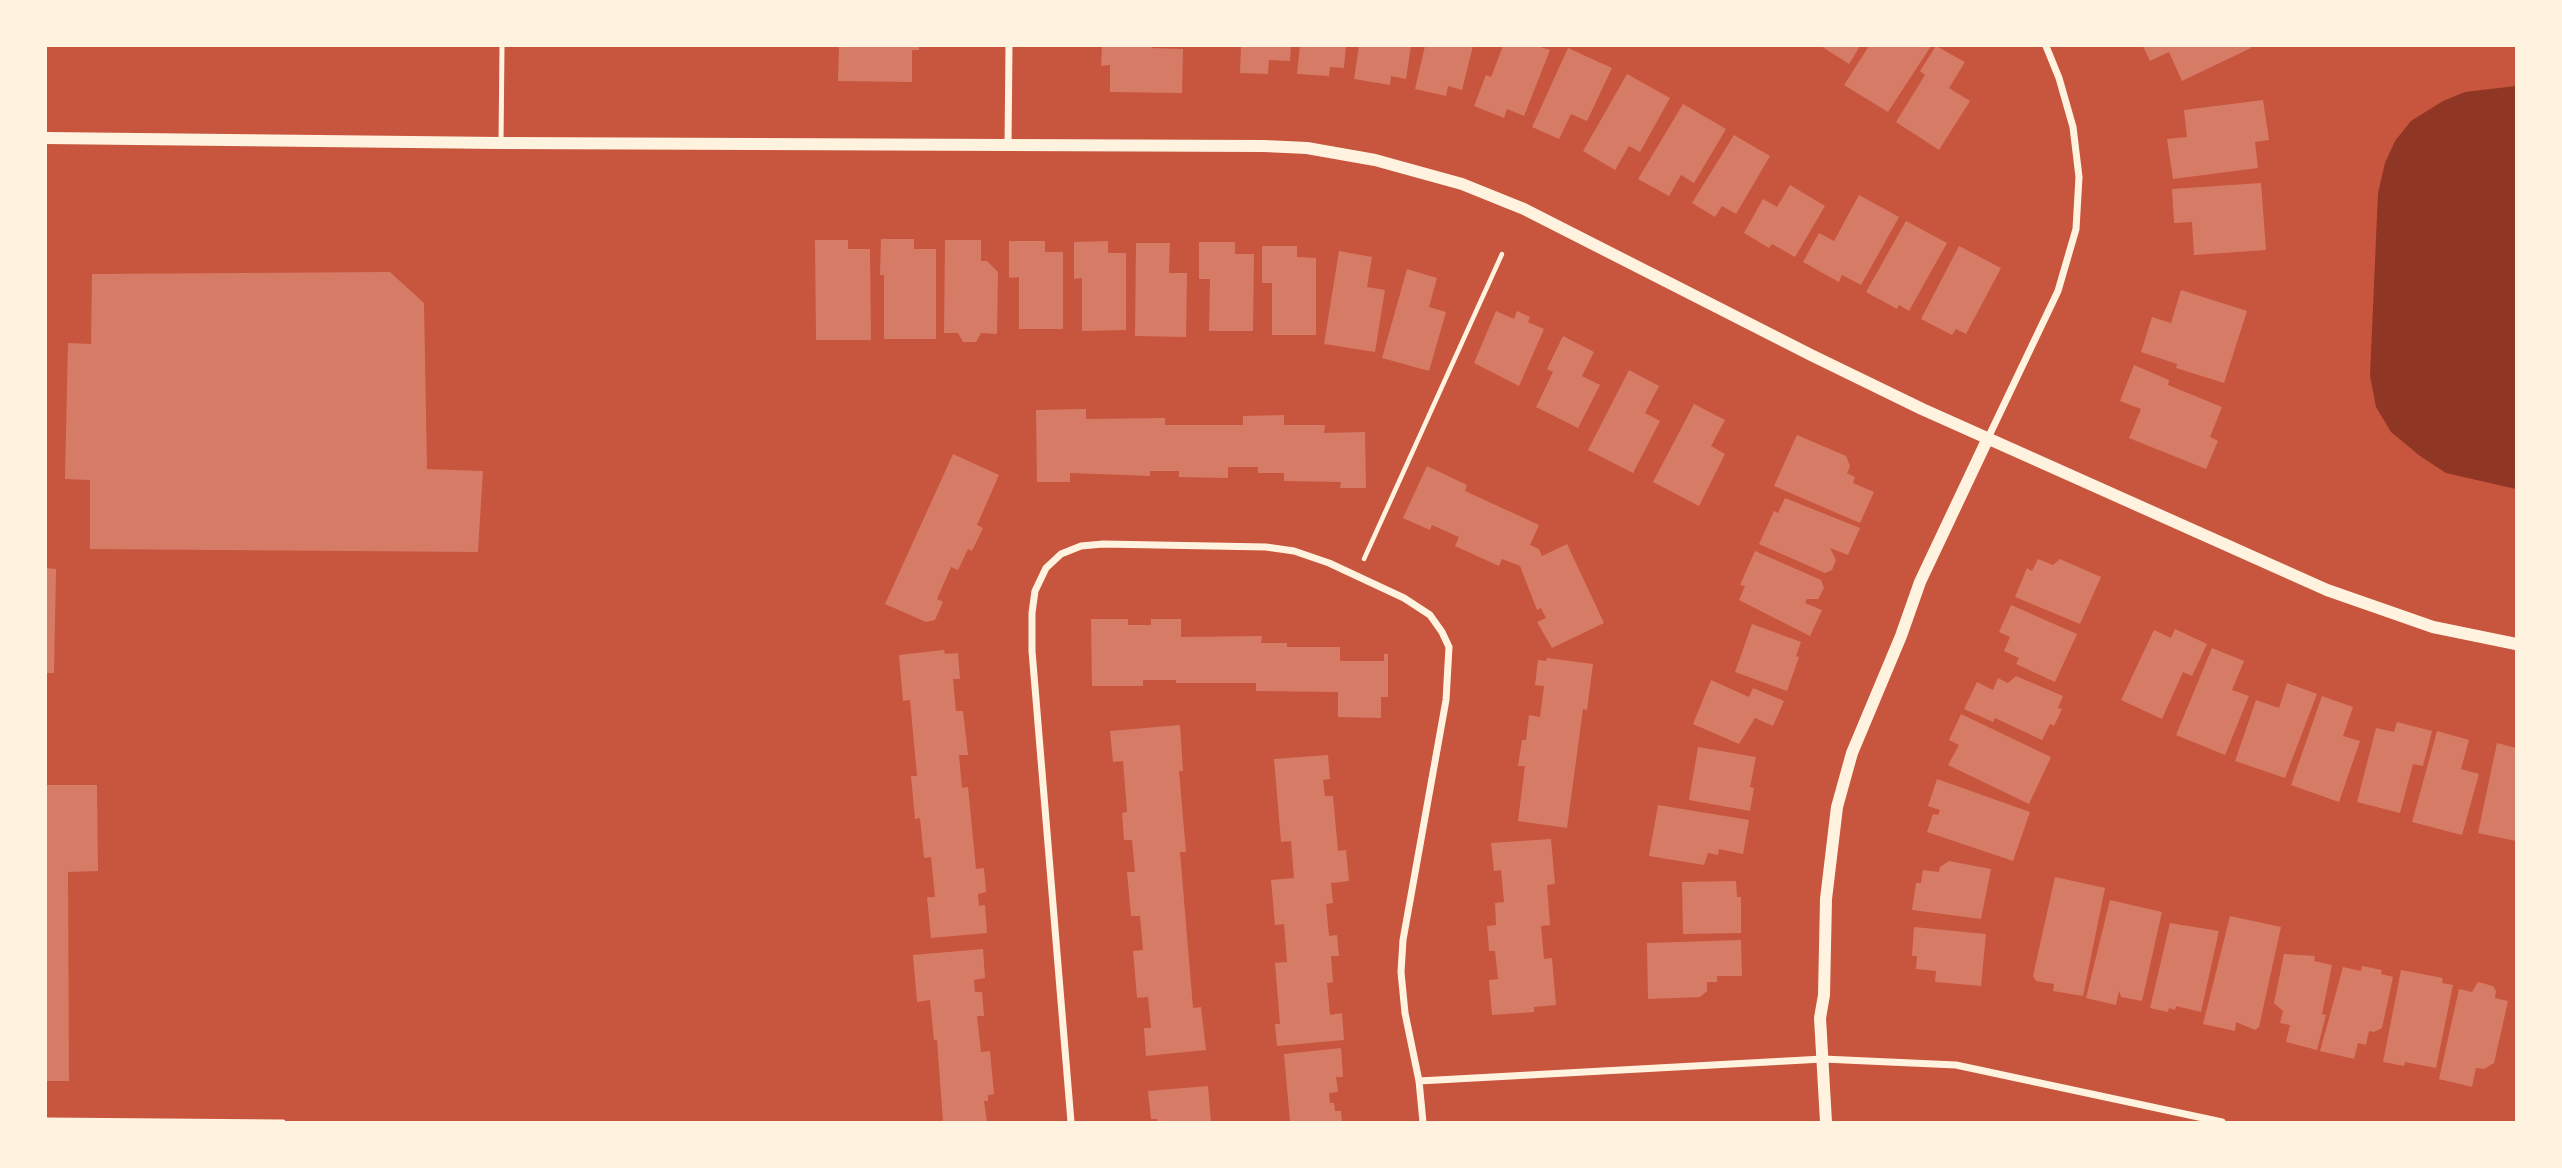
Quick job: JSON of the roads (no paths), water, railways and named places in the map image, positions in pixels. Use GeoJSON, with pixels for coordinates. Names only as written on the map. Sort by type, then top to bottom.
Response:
{"type":"FeatureCollection","features":[{"type":"Feature","properties":{"kind":"street"},"geometry":{"type":"LineString","coordinates":[[1008,146],[1009,46]]}},
{"type":"Feature","properties":{"kind":"street"},"geometry":{"type":"LineString","coordinates":[[1826,1122],[1820,1018],[1824,995],[1826,900],[1837,807],[1852,754],[1901,636],[1920,582],[2048,316],[2076,229],[2079,177],[2073,127],[2060,78],[2046,46]]}},
{"type":"Feature","properties":{"kind":"street"},"geometry":{"type":"LineString","coordinates":[[46,138],[1275,146],[1342,153],[1410,168],[1462,184],[1524,209],[1811,355],[1988,438],[2327,590],[2433,627],[2516,644]]}},
{"type":"Feature","properties":{"kind":"street"},"geometry":{"type":"LineString","coordinates":[[1071,1122],[1032,651],[1032,613],[1035,591],[1046,568],[1061,554],[1081,546],[1266,547],[1294,551],[1356,575],[1404,598],[1430,615],[1449,647],[1450,666],[1403,940],[1401,972],[1423,1122]]}},
{"type":"Feature","properties":{"kind":"street"},"geometry":{"type":"LineString","coordinates":[[1419,1081],[1823,1059],[1956,1065],[2222,1122]]}},
{"type":"Feature","properties":{"kind":"lane"},"geometry":{"type":"LineString","coordinates":[[501,143],[502,46]]}},
{"type":"Feature","properties":{"kind":"lane"},"geometry":{"type":"LineString","coordinates":[[46,1120],[283,1122]]}}]}
